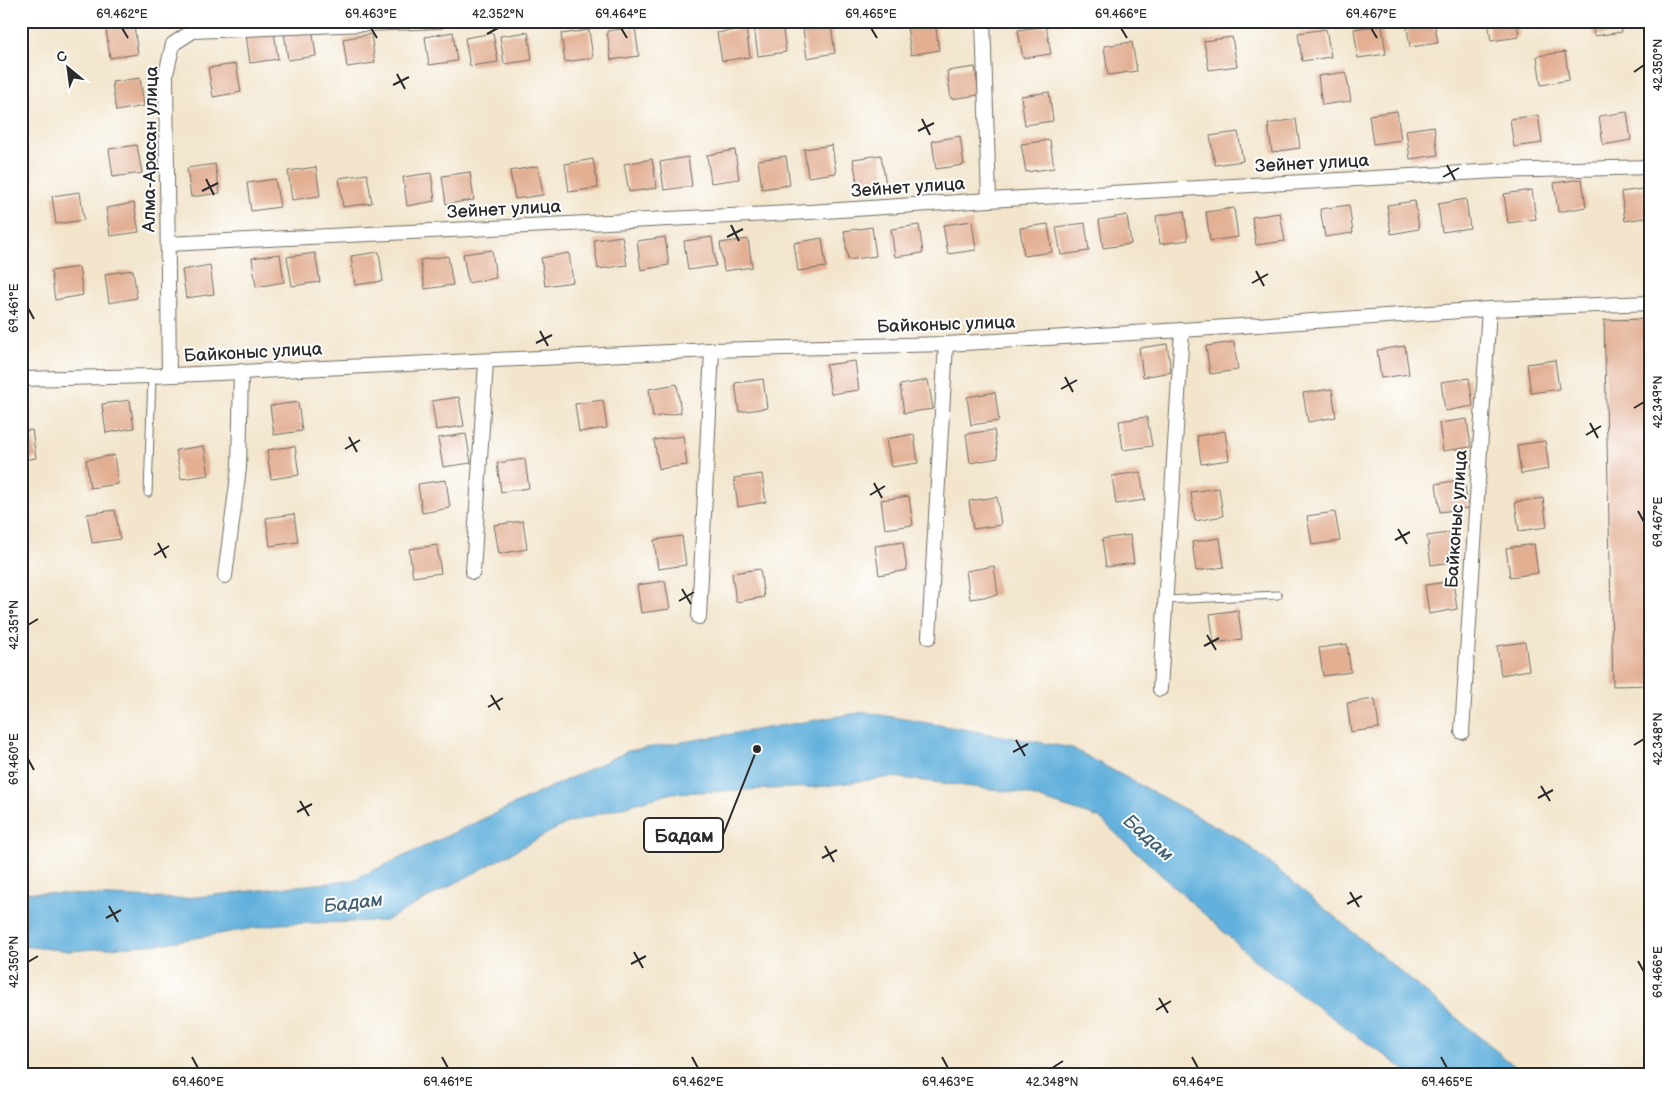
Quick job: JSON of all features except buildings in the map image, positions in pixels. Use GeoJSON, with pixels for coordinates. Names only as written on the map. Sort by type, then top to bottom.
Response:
{"type":"FeatureCollection","features":[{"type":"Feature","properties":{"kind":"street","name":"Алма-Арасан улица"},"geometry":{"type":"LineString","coordinates":[[169,375],[166,74],[173,44],[192,31],[440,21]]}},
{"type":"Feature","properties":{"kind":"street"},"geometry":{"type":"LineString","coordinates":[[983,21],[989,200]]}},
{"type":"Feature","properties":{"kind":"street","name":"Зейнет улица"},"geometry":{"type":"LineString","coordinates":[[168,244],[810,212],[1498,171],[1651,166]]}},
{"type":"Feature","properties":{"kind":"street","name":"Байконыс улица"},"geometry":{"type":"LineString","coordinates":[[21,379],[152,376],[486,362],[712,350],[946,344],[1489,309],[1651,304]]}},
{"type":"Feature","properties":{"kind":"street","name":"Байконыс улица"},"geometry":{"type":"LineString","coordinates":[[1462,732],[1489,309]]}},
{"type":"Feature","properties":{"kind":"street"},"geometry":{"type":"LineString","coordinates":[[1160,690],[1182,330]]}},
{"type":"Feature","properties":{"kind":"street"},"geometry":{"type":"LineString","coordinates":[[929,637],[946,344]]}},
{"type":"Feature","properties":{"kind":"street"},"geometry":{"type":"LineString","coordinates":[[699,617],[712,350]]}},
{"type":"Feature","properties":{"kind":"street"},"geometry":{"type":"LineString","coordinates":[[472,572],[486,362]]}},
{"type":"Feature","properties":{"kind":"street"},"geometry":{"type":"LineString","coordinates":[[225,576],[240,468],[241,371]]}},
{"type":"Feature","properties":{"kind":"lane"},"geometry":{"type":"LineString","coordinates":[[148,493],[152,376]]}},
{"type":"Feature","properties":{"kind":"lane"},"geometry":{"type":"LineString","coordinates":[[1165,600],[1278,594]]}},
{"type":"Feature","properties":{"kind":"water"},"geometry":{"type":"Polygon","coordinates":[[[864,712],[1072,748],[1243,841],[1524,1074],[1410,1074],[1261,966],[1099,818],[1022,793],[892,777],[817,787],[672,793],[567,823],[385,921],[278,924],[160,944],[69,951],[21,946],[21,892],[178,899],[353,880],[628,751],[864,712]]]}},
{"type":"Feature","properties":{"kind":"place","name":"Бадам"},"geometry":{"type":"Point","coordinates":[757,749]}}]}
